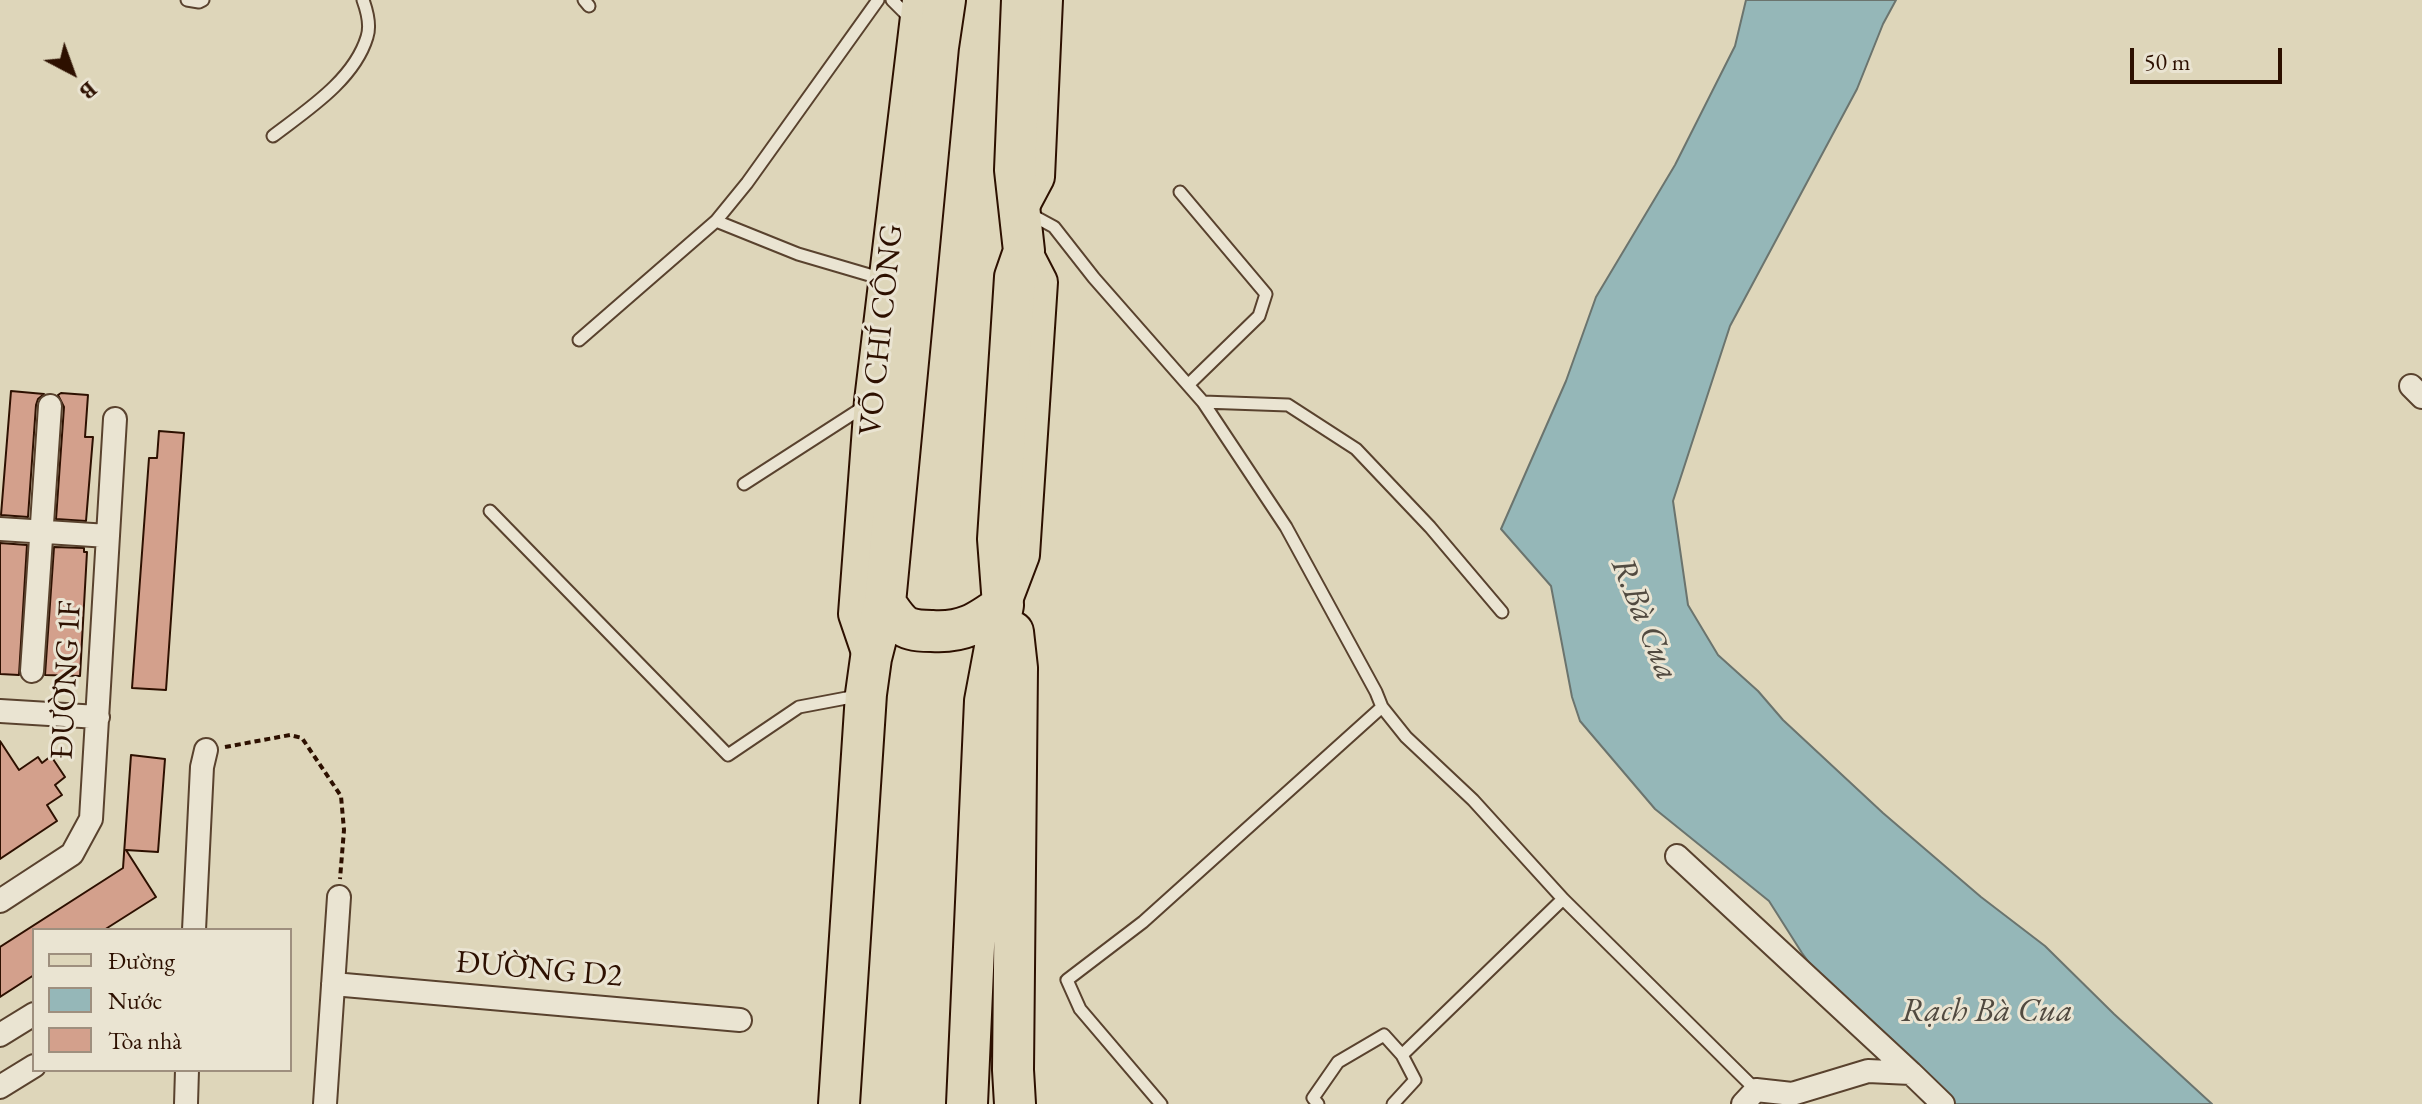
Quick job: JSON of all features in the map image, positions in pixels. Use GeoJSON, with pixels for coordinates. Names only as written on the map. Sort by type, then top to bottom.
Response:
{"type":"FeatureCollection","features":[{"type":"Feature","properties":{"kind":"highway"},"geometry":{"type":"LineString","coordinates":[[967,1104],[985,701],[1003,605],[998,539],[1015,278],[1024,251],[1015,170],[1022,0]]}},
{"type":"Feature","properties":{"kind":"highway","name":"VÕ CHÍ CÔNG"},"geometry":{"type":"LineString","coordinates":[[839,1104],[868,676],[885,603],[888,402],[930,18]]}},
{"type":"Feature","properties":{"kind":"highway"},"geometry":{"type":"LineString","coordinates":[[885,603],[905,627],[942,632],[963,630],[1003,605]]}},
{"type":"Feature","properties":{"kind":"highway"},"geometry":{"type":"LineString","coordinates":[[1003,605],[1013,632],[1017,668],[1015,1104]]}},
{"type":"Feature","properties":{"kind":"highway"},"geometry":{"type":"LineString","coordinates":[[868,676],[895,648],[918,644],[957,647],[972,653],[992,669]]}},
{"type":"Feature","properties":{"kind":"main road"},"geometry":{"type":"LineString","coordinates":[[1020,209],[1037,177],[1045,0]]}},
{"type":"Feature","properties":{"kind":"main road","name":"VÕ CHÍ CÔNG"},"geometry":{"type":"LineString","coordinates":[[868,676],[856,614],[888,402]]}},
{"type":"Feature","properties":{"kind":"main road"},"geometry":{"type":"LineString","coordinates":[[985,1104],[1004,707],[1001,683],[992,669]]}},
{"type":"Feature","properties":{"kind":"street"},"geometry":{"type":"LineString","coordinates":[[32,671],[50,406]]}},
{"type":"Feature","properties":{"kind":"street","name":"ĐƯỜNG 1F"},"geometry":{"type":"LineString","coordinates":[[0,901],[72,854],[91,819],[115,419]]}},
{"type":"Feature","properties":{"kind":"street"},"geometry":{"type":"LineString","coordinates":[[0,529],[108,536]]}},
{"type":"Feature","properties":{"kind":"street"},"geometry":{"type":"LineString","coordinates":[[0,711],[98,717]]}},
{"type":"Feature","properties":{"kind":"street"},"geometry":{"type":"LineString","coordinates":[[194,928],[202,767],[206,750]]}},
{"type":"Feature","properties":{"kind":"street"},"geometry":{"type":"LineString","coordinates":[[1677,856],[1943,1104]]}},
{"type":"Feature","properties":{"kind":"street"},"geometry":{"type":"LineString","coordinates":[[325,1104],[339,897]]}},
{"type":"Feature","properties":{"kind":"street","name":"ĐƯỜNG D2"},"geometry":{"type":"LineString","coordinates":[[333,984],[740,1020]]}},
{"type":"Feature","properties":{"kind":"street"},"geometry":{"type":"LineString","coordinates":[[0,1035],[32,1015]]}},
{"type":"Feature","properties":{"kind":"street"},"geometry":{"type":"LineString","coordinates":[[0,1087],[32,1067]]}},
{"type":"Feature","properties":{"kind":"street"},"geometry":{"type":"LineString","coordinates":[[1749,1097],[1792,1094],[1868,1071],[1911,1073]]}},
{"type":"Feature","properties":{"kind":"street"},"geometry":{"type":"LineString","coordinates":[[186,1104],[187,1072]]}},
{"type":"Feature","properties":{"kind":"lane"},"geometry":{"type":"LineString","coordinates":[[187,0],[203,0]]}},
{"type":"Feature","properties":{"kind":"lane"},"geometry":{"type":"LineString","coordinates":[[273,136],[324,97],[354,62],[368,35],[368,15],[363,0]]}},
{"type":"Feature","properties":{"kind":"lane"},"geometry":{"type":"LineString","coordinates":[[579,340],[716,221],[747,183],[878,0]]}},
{"type":"Feature","properties":{"kind":"lane"},"geometry":{"type":"LineString","coordinates":[[892,0],[930,18]]}},
{"type":"Feature","properties":{"kind":"lane"},"geometry":{"type":"LineString","coordinates":[[1180,192],[1266,294],[1259,316],[1188,385]]}},
{"type":"Feature","properties":{"kind":"lane"},"geometry":{"type":"LineString","coordinates":[[1020,209],[1054,227],[1094,278],[1203,402],[1286,527],[1382,707],[1406,737],[1473,800],[1749,1097]]}},
{"type":"Feature","properties":{"kind":"lane"},"geometry":{"type":"LineString","coordinates":[[716,221],[798,254],[901,284]]}},
{"type":"Feature","properties":{"kind":"lane"},"geometry":{"type":"LineString","coordinates":[[744,484],[888,402]]}},
{"type":"Feature","properties":{"kind":"lane"},"geometry":{"type":"LineString","coordinates":[[1203,402],[1288,405],[1356,449],[1430,527],[1502,612]]}},
{"type":"Feature","properties":{"kind":"lane"},"geometry":{"type":"LineString","coordinates":[[490,511],[728,755],[799,707],[868,676]]}},
{"type":"Feature","properties":{"kind":"lane"},"geometry":{"type":"LineString","coordinates":[[1161,1104],[1080,1009],[1067,980],[1143,922],[1382,707]]}},
{"type":"Feature","properties":{"kind":"lane"},"geometry":{"type":"LineString","coordinates":[[1402,1055],[1563,899]]}},
{"type":"Feature","properties":{"kind":"lane"},"geometry":{"type":"LineString","coordinates":[[1318,1104],[1313,1098],[1338,1062],[1384,1035],[1402,1055],[1415,1080],[1393,1104]]}},
{"type":"Feature","properties":{"kind":"path"},"geometry":{"type":"LineString","coordinates":[[206,750],[290,735],[302,738],[341,796],[344,830],[339,897]]}},
{"type":"Feature","properties":{"kind":"water","name":"Rạch Bà Cua"},"geometry":{"type":"Polygon","coordinates":[[[1746,0],[1896,0],[1857,89],[1730,326],[1673,501],[1688,605],[1718,655],[1758,691],[1783,720],[1883,813],[1981,897],[2045,946],[2212,1104],[1954,1104],[1826,986],[1769,901],[1655,809],[1580,721],[1572,697],[1551,586],[1501,529],[1566,381],[1596,297],[1675,165],[1735,46],[1746,0]]]}},
{"type":"Feature","properties":{"kind":"building"},"geometry":{"type":"Polygon","coordinates":[[[11,391],[44,394],[36,405],[28,517],[1,515],[11,391]]]}},
{"type":"Feature","properties":{"kind":"building"},"geometry":{"type":"Polygon","coordinates":[[[58,395],[88,395],[85,437],[93,437],[86,521],[56,519],[64,407],[58,395]]]}},
{"type":"Feature","properties":{"kind":"building"},"geometry":{"type":"Polygon","coordinates":[[[159,431],[184,433],[166,690],[132,688],[149,458],[157,458],[159,431]]]}},
{"type":"Feature","properties":{"kind":"building"},"geometry":{"type":"Polygon","coordinates":[[[0,543],[27,545],[19,675],[0,674],[0,543]]]}},
{"type":"Feature","properties":{"kind":"building"},"geometry":{"type":"Polygon","coordinates":[[[54,547],[84,548],[87,552],[80,676],[45,675],[54,547]]]}},
{"type":"Feature","properties":{"kind":"building"},"geometry":{"type":"Polygon","coordinates":[[[0,741],[19,770],[38,757],[42,763],[51,756],[65,777],[55,785],[62,795],[47,805],[57,821],[0,859],[0,741]]]}},
{"type":"Feature","properties":{"kind":"building"},"geometry":{"type":"Polygon","coordinates":[[[131,755],[165,759],[158,852],[126,850],[156,897],[107,928],[32,928],[32,976],[0,997],[0,947],[123,868],[131,755]]]}},
{"type":"Feature","properties":{"kind":"water label","name":"R.Bà Cua"},"geometry":{"type":"Point","coordinates":[1644,619]}}]}
